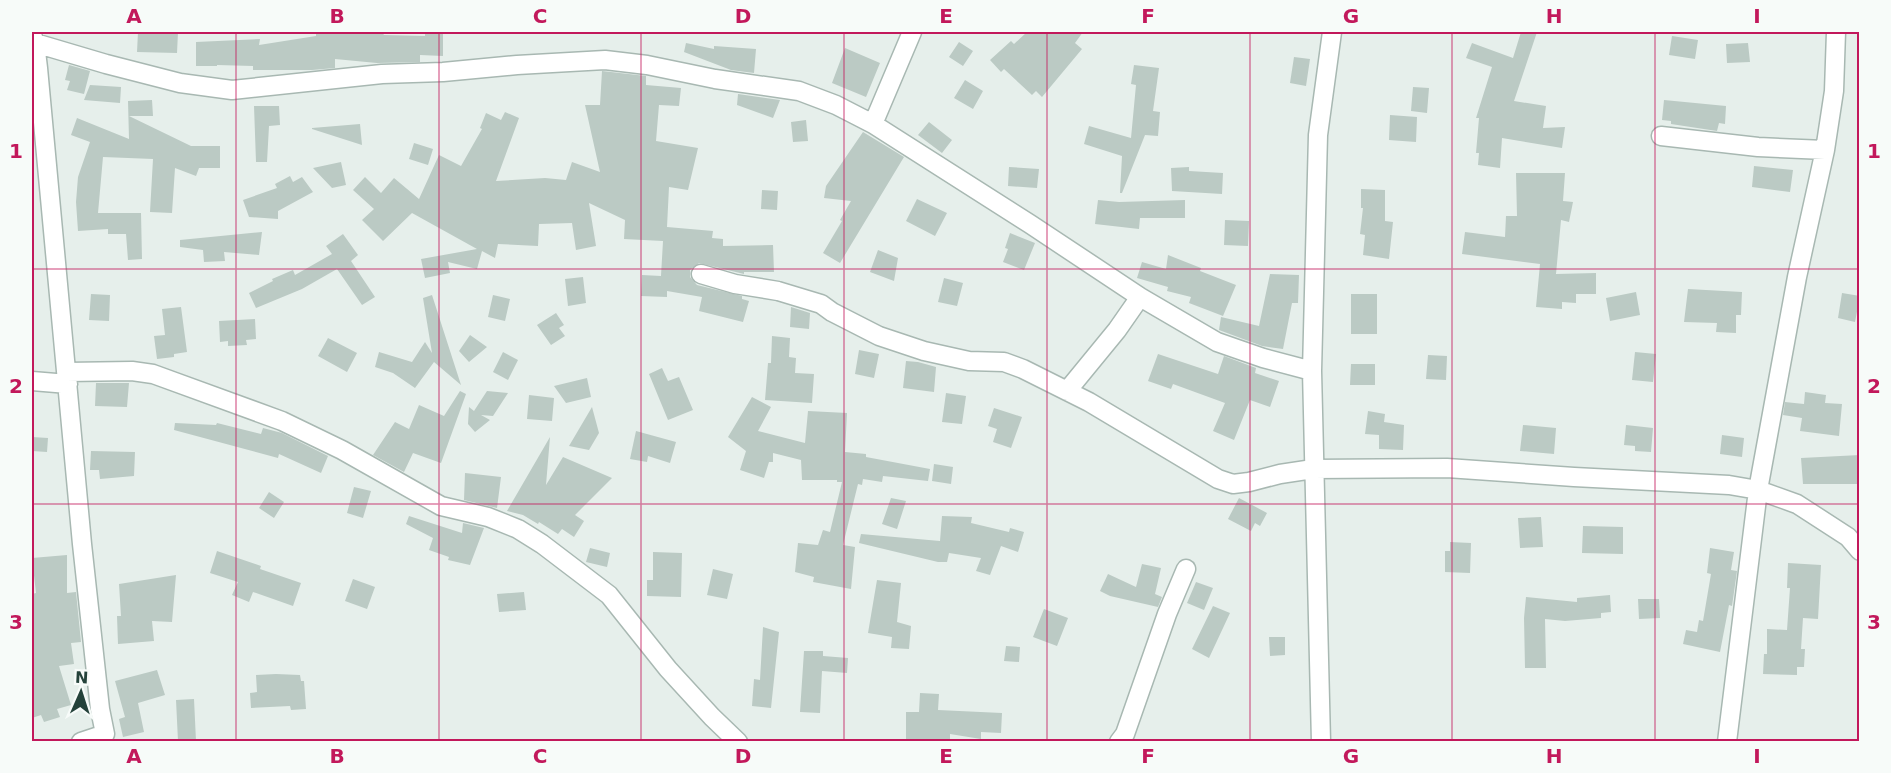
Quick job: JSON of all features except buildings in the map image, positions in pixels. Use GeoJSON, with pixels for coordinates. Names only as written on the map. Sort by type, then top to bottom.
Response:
{"type":"FeatureCollection","features":[{"type":"Feature","properties":{"kind":"street"},"geometry":{"type":"LineString","coordinates":[[873,124],[912,32]]}},
{"type":"Feature","properties":{"kind":"street"},"geometry":{"type":"LineString","coordinates":[[1322,741],[1312,371],[1318,135],[1332,32]]}},
{"type":"Feature","properties":{"kind":"street"},"geometry":{"type":"LineString","coordinates":[[1727,741],[1758,490],[1797,277],[1825,150],[1834,91],[1836,32]]}},
{"type":"Feature","properties":{"kind":"street"},"geometry":{"type":"LineString","coordinates":[[81,741],[106,738],[100,710],[84,568],[68,378],[33,39],[106,64],[180,83],[232,90],[382,74],[443,72],[605,60],[647,65],[715,79],[799,92],[836,105],[873,124],[1140,297],[1217,342],[1263,358],[1312,371]]}},
{"type":"Feature","properties":{"kind":"street"},"geometry":{"type":"LineString","coordinates":[[1661,136],[1758,147],[1825,150]]}},
{"type":"Feature","properties":{"kind":"street"},"geometry":{"type":"LineString","coordinates":[[701,273],[735,284],[777,291],[821,304],[879,336],[924,351],[969,361],[1004,362],[1023,369],[1067,391],[1218,479],[1233,484],[1313,469],[1447,468],[1728,485],[1758,490],[1797,504],[1848,537],[1860,551]]}},
{"type":"Feature","properties":{"kind":"street"},"geometry":{"type":"LineString","coordinates":[[1067,391],[1117,330],[1140,297]]}},
{"type":"Feature","properties":{"kind":"street"},"geometry":{"type":"LineString","coordinates":[[32,381],[132,371],[153,374],[282,421],[342,450],[441,506],[488,517],[518,529],[543,544],[609,595],[668,669],[712,717],[738,741]]}},
{"type":"Feature","properties":{"kind":"street"},"geometry":{"type":"LineString","coordinates":[[1119,741],[1125,734],[1167,614],[1186,569]]}}]}
